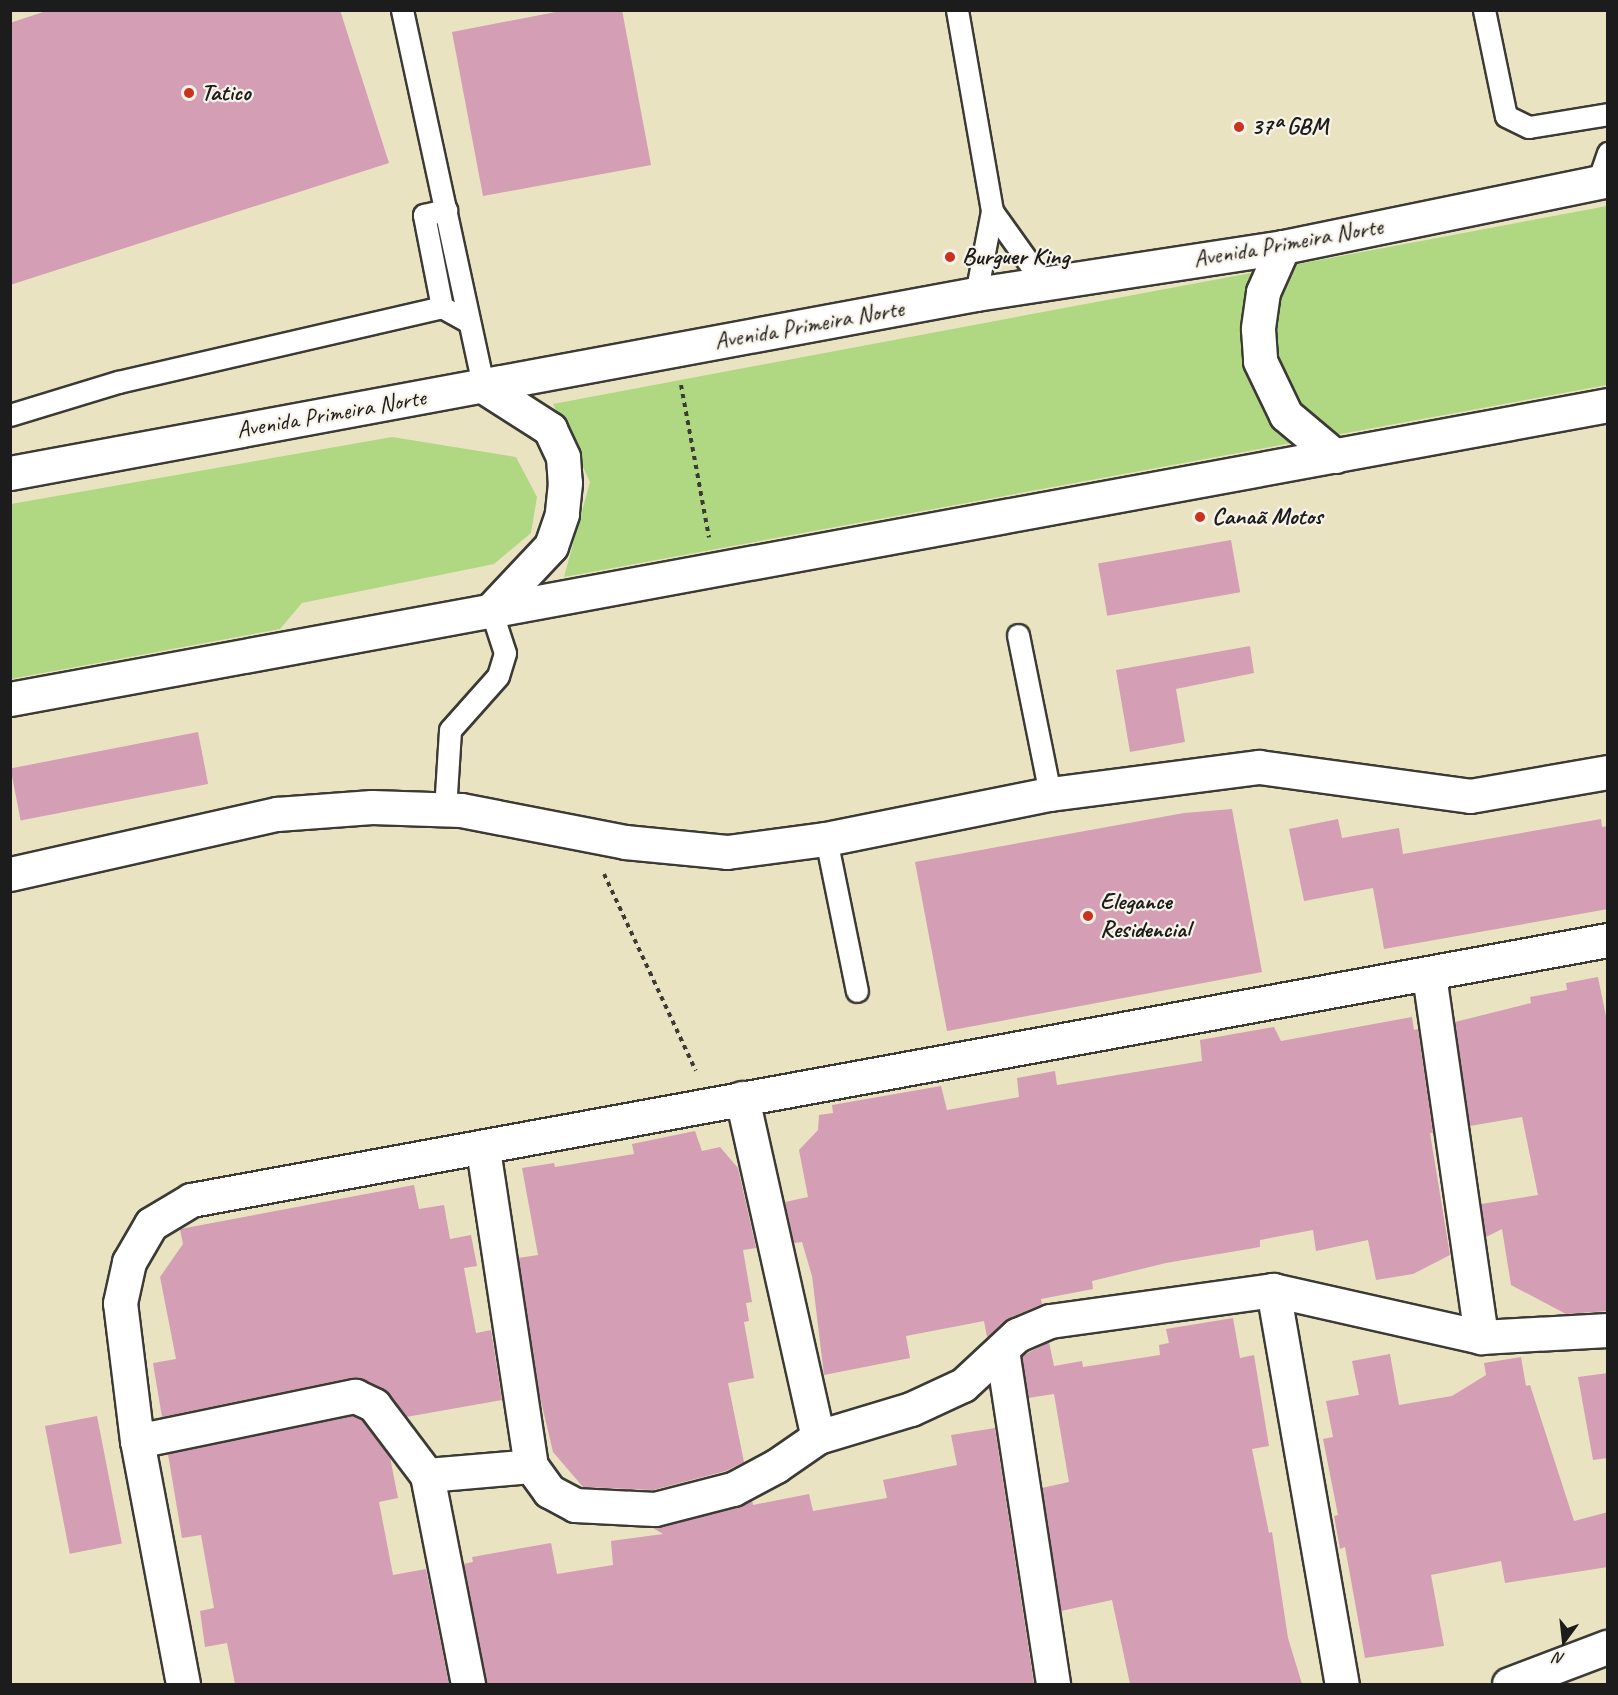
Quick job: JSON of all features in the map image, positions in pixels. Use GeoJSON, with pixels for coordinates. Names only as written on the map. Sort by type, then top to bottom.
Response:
{"type":"FeatureCollection","features":[{"type":"Feature","properties":{"kind":"street","name":"Avenida Primeira Norte"},"geometry":{"type":"LineString","coordinates":[[10,473],[976,294],[1283,247],[1604,172]]}},
{"type":"Feature","properties":{"kind":"street"},"geometry":{"type":"LineString","coordinates":[[1283,247],[1263,291],[1258,329],[1260,361],[1286,415],[1335,456]]}},
{"type":"Feature","properties":{"kind":"street"},"geometry":{"type":"LineString","coordinates":[[483,386],[550,429],[563,457],[565,483],[562,514],[551,546],[491,610]]}},
{"type":"Feature","properties":{"kind":"street"},"geometry":{"type":"LineString","coordinates":[[10,699],[1608,405]]}},
{"type":"Feature","properties":{"kind":"street"},"geometry":{"type":"LineString","coordinates":[[10,874],[278,814],[372,807],[445,810],[585,833],[625,842],[727,852],[826,839],[1050,794],[1259,767],[1470,796],[1608,772]]}},
{"type":"Feature","properties":{"kind":"street"},"geometry":{"type":"LineString","coordinates":[[183,1684],[137,1442],[120,1303],[129,1262],[151,1224],[191,1200],[483,1149],[727,1101],[1429,975],[1608,940]]}},
{"type":"Feature","properties":{"kind":"street"},"geometry":{"type":"LineString","coordinates":[[1429,975],[1480,1337]]}},
{"type":"Feature","properties":{"kind":"street"},"geometry":{"type":"LineString","coordinates":[[727,1101],[818,1437]]}},
{"type":"Feature","properties":{"kind":"street"},"geometry":{"type":"LineString","coordinates":[[483,1149],[531,1466],[549,1491],[575,1505],[655,1509],[733,1489],[776,1466],[818,1437],[911,1409],[963,1385],[1017,1335],[1050,1321],[1273,1290],[1480,1337],[1608,1330]]}},
{"type":"Feature","properties":{"kind":"street"},"geometry":{"type":"LineString","coordinates":[[1273,1290],[1342,1684]]}},
{"type":"Feature","properties":{"kind":"street"},"geometry":{"type":"LineString","coordinates":[[1002,1350],[1053,1684]]}},
{"type":"Feature","properties":{"kind":"street"},"geometry":{"type":"LineString","coordinates":[[137,1442],[355,1396],[374,1405],[427,1475],[468,1684]]}},
{"type":"Feature","properties":{"kind":"street"},"geometry":{"type":"LineString","coordinates":[[427,1475],[531,1466]]}},
{"type":"Feature","properties":{"kind":"street"},"geometry":{"type":"LineString","coordinates":[[1509,1684],[1607,1646],[1608,1653]]}},
{"type":"Feature","properties":{"kind":"lane"},"geometry":{"type":"LineString","coordinates":[[402,10],[483,386]]}},
{"type":"Feature","properties":{"kind":"lane"},"geometry":{"type":"LineString","coordinates":[[957,10],[992,211],[976,294]]}},
{"type":"Feature","properties":{"kind":"lane"},"geometry":{"type":"LineString","coordinates":[[1484,10],[1506,116],[1529,127],[1608,114]]}},
{"type":"Feature","properties":{"kind":"lane"},"geometry":{"type":"LineString","coordinates":[[442,307],[424,215],[446,210]]}},
{"type":"Feature","properties":{"kind":"lane"},"geometry":{"type":"LineString","coordinates":[[992,211],[1044,284]]}},
{"type":"Feature","properties":{"kind":"lane"},"geometry":{"type":"LineString","coordinates":[[10,415],[118,382],[442,307],[469,322]]}},
{"type":"Feature","properties":{"kind":"lane"},"geometry":{"type":"LineString","coordinates":[[445,810],[450,730],[498,676],[505,653],[491,610]]}},
{"type":"Feature","properties":{"kind":"lane"},"geometry":{"type":"LineString","coordinates":[[1018,635],[1050,794]]}},
{"type":"Feature","properties":{"kind":"lane"},"geometry":{"type":"LineString","coordinates":[[826,839],[857,991]]}},
{"type":"Feature","properties":{"kind":"path"},"geometry":{"type":"LineString","coordinates":[[674,350],[713,570]]}},
{"type":"Feature","properties":{"kind":"path"},"geometry":{"type":"LineString","coordinates":[[585,833],[727,1101]]}},
{"type":"Feature","properties":{"kind":"green space"},"geometry":{"type":"Polygon","coordinates":[[[1607,206],[1607,385],[564,577],[590,482],[553,404],[1607,206]]]}},
{"type":"Feature","properties":{"kind":"green space"},"geometry":{"type":"Polygon","coordinates":[[[392,437],[516,457],[537,497],[531,533],[494,564],[302,603],[280,629],[11,679],[11,504],[392,437]]]}},
{"type":"Feature","properties":{"kind":"building","name":"Tatico"},"geometry":{"type":"Polygon","coordinates":[[[49,10],[340,10],[389,163],[10,285],[10,23],[49,10]]]}},
{"type":"Feature","properties":{"kind":"building"},"geometry":{"type":"Polygon","coordinates":[[[566,10],[622,10],[651,165],[483,196],[452,32],[566,10]]]}},
{"type":"Feature","properties":{"kind":"building"},"geometry":{"type":"Polygon","coordinates":[[[1231,540],[1240,592],[1107,616],[1098,563],[1231,540]]]}},
{"type":"Feature","properties":{"kind":"building"},"geometry":{"type":"Polygon","coordinates":[[[1250,646],[1254,673],[1176,689],[1185,742],[1130,752],[1116,670],[1250,646]]]}},
{"type":"Feature","properties":{"kind":"building"},"geometry":{"type":"Polygon","coordinates":[[[198,732],[208,784],[21,820],[11,768],[198,732]]]}},
{"type":"Feature","properties":{"kind":"building","name":"Elegance Residencial"},"geometry":{"type":"Polygon","coordinates":[[[1232,809],[1262,972],[947,1031],[915,862],[1184,813],[1232,809]]]}},
{"type":"Feature","properties":{"kind":"building"},"geometry":{"type":"Polygon","coordinates":[[[1338,819],[1342,838],[1399,828],[1403,854],[1601,819],[1602,827],[1608,826],[1608,909],[1384,949],[1373,888],[1304,901],[1289,829],[1338,819]]]}},
{"type":"Feature","properties":{"kind":"building"},"geometry":{"type":"Polygon","coordinates":[[[1598,977],[1608,1026],[1608,1311],[1566,1314],[1511,1285],[1502,1229],[1486,1237],[1481,1204],[1538,1195],[1522,1117],[1470,1126],[1455,1022],[1531,1003],[1530,997],[1567,990],[1566,983],[1598,977]]]}},
{"type":"Feature","properties":{"kind":"building"},"geometry":{"type":"Polygon","coordinates":[[[1412,1017],[1414,1030],[1418,1029],[1433,1133],[1430,1133],[1450,1255],[1413,1274],[1376,1280],[1368,1240],[1316,1251],[1313,1230],[1260,1240],[1260,1247],[1166,1263],[1092,1281],[1093,1289],[1041,1299],[1042,1304],[1009,1318],[987,1337],[984,1321],[906,1336],[910,1358],[824,1375],[812,1276],[802,1242],[794,1243],[785,1202],[808,1197],[799,1150],[818,1130],[819,1115],[833,1113],[832,1105],[941,1086],[947,1110],[1019,1097],[1017,1078],[1055,1071],[1057,1085],[1202,1061],[1200,1040],[1274,1027],[1281,1041],[1412,1017]]]}},
{"type":"Feature","properties":{"kind":"building"},"geometry":{"type":"Polygon","coordinates":[[[695,1131],[702,1151],[720,1147],[738,1168],[756,1248],[743,1250],[752,1302],[746,1303],[749,1321],[744,1322],[754,1378],[728,1383],[744,1462],[726,1471],[653,1490],[583,1487],[553,1452],[539,1393],[518,1258],[538,1255],[522,1168],[554,1163],[555,1167],[634,1154],[632,1144],[695,1131]]]}},
{"type":"Feature","properties":{"kind":"building"},"geometry":{"type":"Polygon","coordinates":[[[414,1185],[419,1209],[444,1205],[450,1239],[471,1235],[477,1266],[464,1268],[476,1333],[491,1330],[502,1400],[406,1417],[382,1388],[351,1378],[162,1417],[153,1363],[176,1359],[160,1277],[183,1244],[180,1229],[414,1185]]]}},
{"type":"Feature","properties":{"kind":"building"},"geometry":{"type":"Polygon","coordinates":[[[1233,1318],[1240,1358],[1254,1355],[1269,1446],[1252,1449],[1269,1533],[1272,1532],[1288,1638],[1302,1684],[1130,1684],[1112,1600],[1061,1611],[1042,1488],[1069,1482],[1054,1394],[1028,1398],[1022,1356],[1049,1342],[1054,1366],[1082,1361],[1083,1367],[1160,1355],[1159,1345],[1169,1343],[1166,1329],[1233,1318]]]}},
{"type":"Feature","properties":{"kind":"building"},"geometry":{"type":"Polygon","coordinates":[[[1390,1354],[1399,1405],[1452,1396],[1486,1375],[1484,1363],[1521,1357],[1526,1386],[1530,1385],[1574,1521],[1608,1512],[1608,1567],[1505,1583],[1501,1561],[1431,1575],[1444,1646],[1365,1658],[1345,1547],[1340,1549],[1334,1516],[1338,1515],[1323,1439],[1333,1437],[1326,1401],[1359,1395],[1352,1361],[1390,1354]]]}},
{"type":"Feature","properties":{"kind":"building"},"geometry":{"type":"Polygon","coordinates":[[[1608,1373],[1608,1458],[1593,1460],[1578,1377],[1608,1373]]]}},
{"type":"Feature","properties":{"kind":"building"},"geometry":{"type":"Polygon","coordinates":[[[97,1416],[122,1544],[70,1554],[45,1426],[97,1416]]]}},
{"type":"Feature","properties":{"kind":"building"},"geometry":{"type":"Polygon","coordinates":[[[353,1416],[362,1420],[390,1457],[398,1498],[379,1502],[393,1575],[426,1569],[449,1684],[235,1684],[227,1643],[205,1647],[200,1611],[214,1608],[201,1535],[182,1538],[168,1454],[353,1416]]]}},
{"type":"Feature","properties":{"kind":"building"},"geometry":{"type":"Polygon","coordinates":[[[995,1428],[1034,1684],[486,1684],[463,1564],[473,1562],[472,1557],[551,1543],[557,1574],[613,1565],[611,1541],[663,1534],[653,1528],[752,1500],[753,1505],[809,1494],[813,1511],[887,1498],[883,1480],[957,1465],[951,1435],[995,1428]]]}},
{"type":"Feature","properties":{"kind":"place","name":"Tatico"},"geometry":{"type":"Point","coordinates":[189,93]}},
{"type":"Feature","properties":{"kind":"place","name":"37ª GBM"},"geometry":{"type":"Point","coordinates":[1239,127]}},
{"type":"Feature","properties":{"kind":"place","name":"Burguer King"},"geometry":{"type":"Point","coordinates":[950,257]}},
{"type":"Feature","properties":{"kind":"place","name":"Canaã Motos"},"geometry":{"type":"Point","coordinates":[1200,517]}},
{"type":"Feature","properties":{"kind":"place","name":"Elegance Residencial"},"geometry":{"type":"Point","coordinates":[1088,916]}}]}
